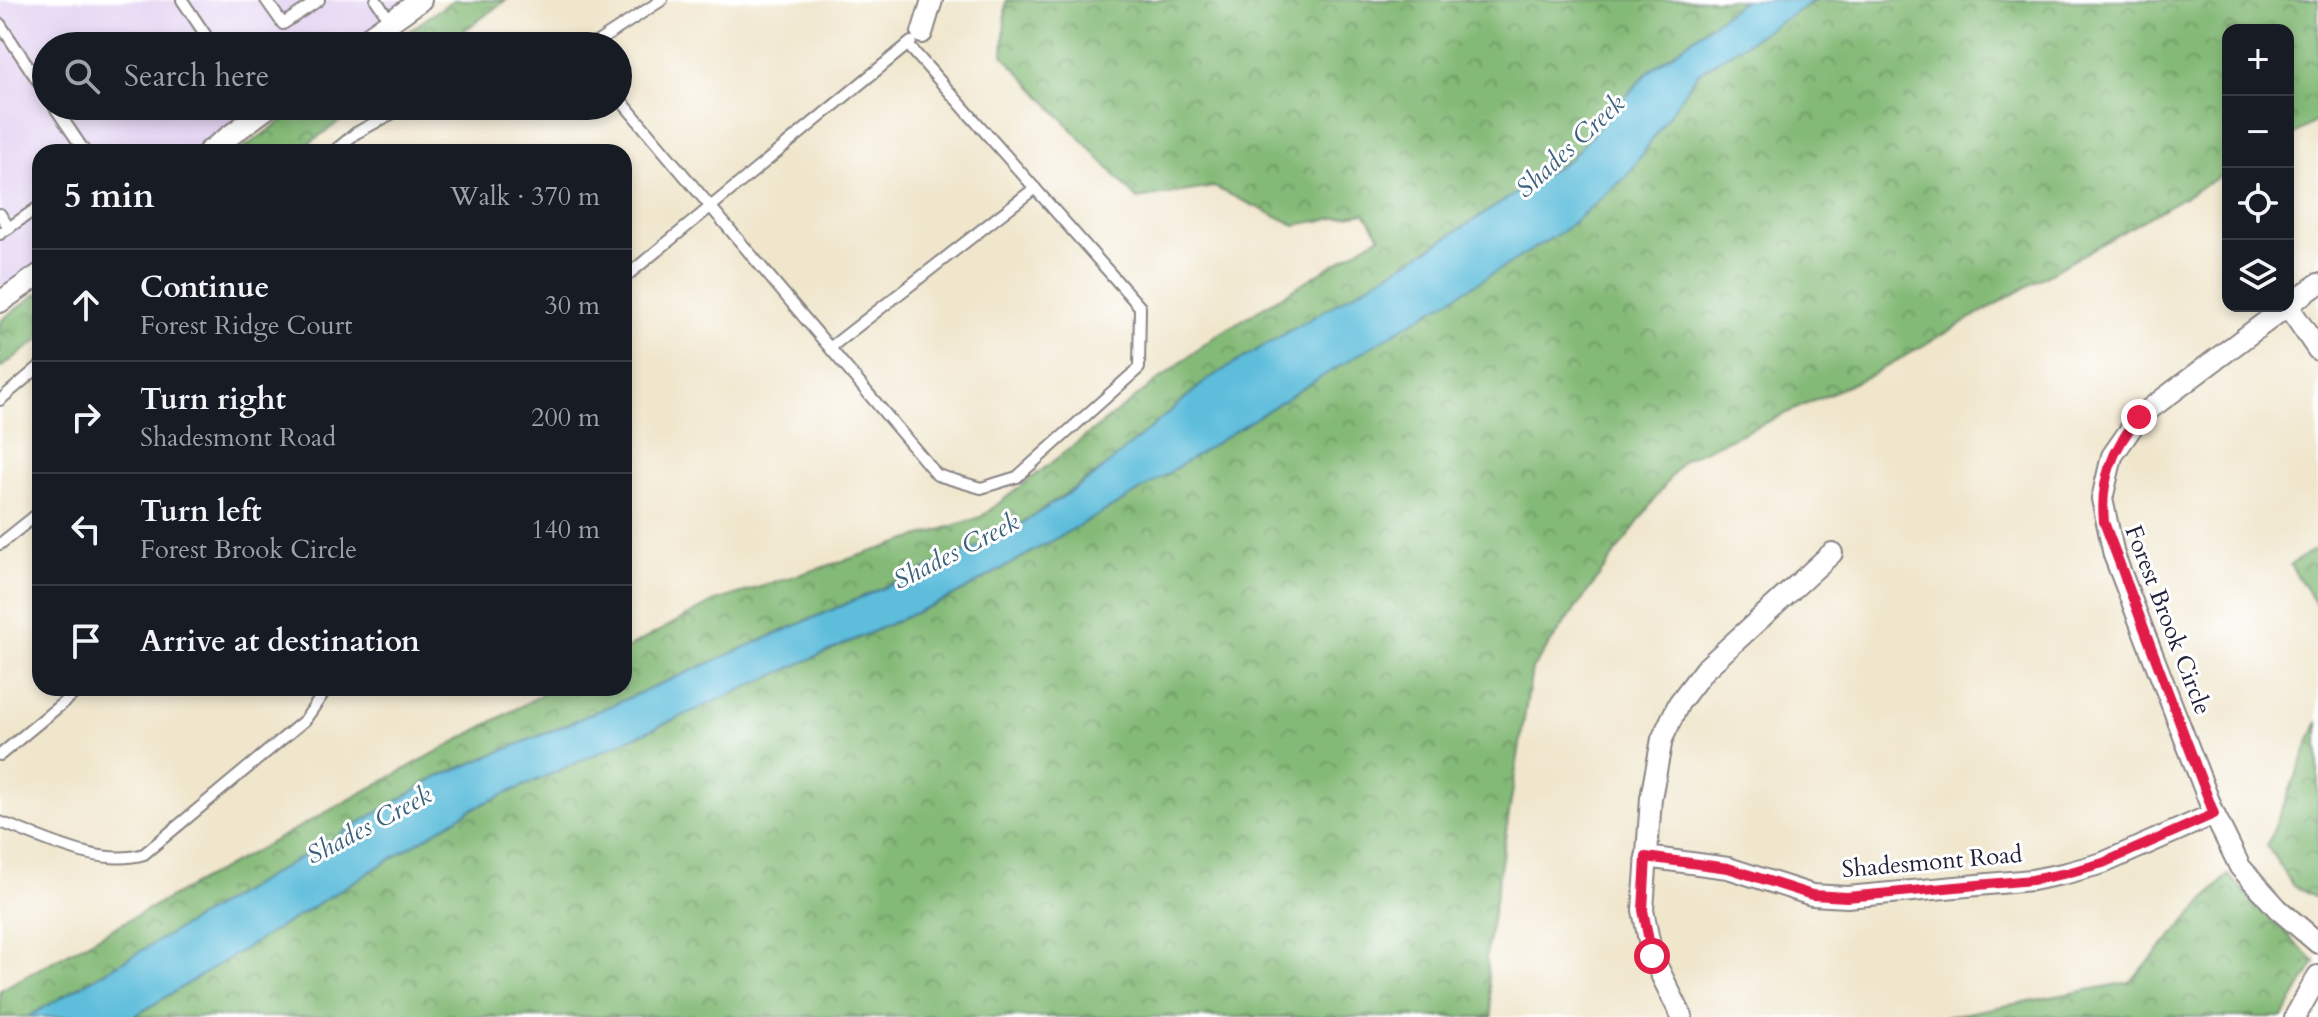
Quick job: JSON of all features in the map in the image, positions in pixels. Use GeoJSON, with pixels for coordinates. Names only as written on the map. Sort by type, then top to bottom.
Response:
{"type":"FeatureCollection","features":[{"type":"Feature","properties":{"kind":"street"},"geometry":{"type":"LineString","coordinates":[[376,32],[421,0]]}},
{"type":"Feature","properties":{"kind":"street"},"geometry":{"type":"LineString","coordinates":[[915,39],[932,0]]}},
{"type":"Feature","properties":{"kind":"street"},"geometry":{"type":"LineString","coordinates":[[218,144],[247,120]]}},
{"type":"Feature","properties":{"kind":"street"},"geometry":{"type":"LineString","coordinates":[[3,294],[32,278]]}},
{"type":"Feature","properties":{"kind":"street","name":"Forest Brook Circle"},"geometry":{"type":"LineString","coordinates":[[2294,302],[2318,284]]}},
{"type":"Feature","properties":{"kind":"street","name":"Forest Brook Circle"},"geometry":{"type":"LineString","coordinates":[[2280,312],[2139,417],[2123,435],[2105,479],[2104,522],[2214,814],[2240,867],[2278,909],[2318,943]]}},
{"type":"Feature","properties":{"kind":"street"},"geometry":{"type":"LineString","coordinates":[[2292,312],[2318,350]]}},
{"type":"Feature","properties":{"kind":"street"},"geometry":{"type":"LineString","coordinates":[[1682,1017],[1664,985],[1646,934],[1642,888],[1656,760],[1679,703],[1704,670],[1832,553]]}},
{"type":"Feature","properties":{"kind":"street","name":"Shadesmont Road"},"geometry":{"type":"LineString","coordinates":[[1646,857],[1702,863],[1812,895],[1847,897],[2032,880],[2067,873],[2103,863],[2214,814]]}},
{"type":"Feature","properties":{"kind":"street"},"geometry":{"type":"LineString","coordinates":[[2295,1017],[2318,976]]}},
{"type":"Feature","properties":{"kind":"lane"},"geometry":{"type":"LineString","coordinates":[[182,0],[204,32]]}},
{"type":"Feature","properties":{"kind":"lane"},"geometry":{"type":"LineString","coordinates":[[266,0],[283,24],[319,0]]}},
{"type":"Feature","properties":{"kind":"lane"},"geometry":{"type":"LineString","coordinates":[[376,0],[391,22]]}},
{"type":"Feature","properties":{"kind":"lane"},"geometry":{"type":"LineString","coordinates":[[613,32],[662,0]]}},
{"type":"Feature","properties":{"kind":"lane"},"geometry":{"type":"LineString","coordinates":[[0,24],[32,72]]}},
{"type":"Feature","properties":{"kind":"lane"},"geometry":{"type":"LineString","coordinates":[[632,113],[712,206],[831,347],[937,475],[981,488],[1017,477],[1139,368],[1142,353],[1140,307],[1035,188],[915,39],[712,206],[632,271]]}},
{"type":"Feature","properties":{"kind":"lane"},"geometry":{"type":"LineString","coordinates":[[63,120],[80,144]]}},
{"type":"Feature","properties":{"kind":"lane"},"geometry":{"type":"LineString","coordinates":[[343,144],[380,120]]}},
{"type":"Feature","properties":{"kind":"lane"},"geometry":{"type":"LineString","coordinates":[[831,347],[1035,188]]}},
{"type":"Feature","properties":{"kind":"lane"},"geometry":{"type":"LineString","coordinates":[[0,214],[4,231],[32,212]]}},
{"type":"Feature","properties":{"kind":"lane"},"geometry":{"type":"LineString","coordinates":[[0,400],[32,373]]}},
{"type":"Feature","properties":{"kind":"lane"},"geometry":{"type":"LineString","coordinates":[[0,544],[32,518]]}},
{"type":"Feature","properties":{"kind":"lane"},"geometry":{"type":"LineString","coordinates":[[0,755],[71,696]]}},
{"type":"Feature","properties":{"kind":"lane"},"geometry":{"type":"LineString","coordinates":[[0,822],[96,855],[130,858],[144,854],[305,720],[322,696]]}},
{"type":"Feature","properties":{"kind":"shaded area"},"geometry":{"type":"Polygon","coordinates":[[[0,0],[421,0],[376,32],[32,32],[32,120],[251,120],[219,144],[32,144],[32,280],[0,302],[0,0]]]}},
{"type":"Feature","properties":{"kind":"green space"},"geometry":{"type":"Polygon","coordinates":[[[453,0],[506,0],[462,32],[408,32],[453,0]]]}},
{"type":"Feature","properties":{"kind":"green space"},"geometry":{"type":"Polygon","coordinates":[[[1006,0],[1744,0],[1647,73],[1571,158],[1429,249],[1003,536],[561,727],[438,777],[28,1017],[0,1017],[0,990],[539,696],[632,696],[632,646],[713,602],[981,517],[1214,337],[1380,236],[1365,213],[1295,225],[1214,187],[1137,199],[1003,55],[1006,0]]]}},
{"type":"Feature","properties":{"kind":"green space"},"geometry":{"type":"Polygon","coordinates":[[[1815,0],[2318,0],[2318,120],[2294,134],[2294,24],[2222,24],[2222,175],[1873,374],[1683,460],[1532,669],[1486,957],[1492,1017],[133,1017],[474,808],[953,596],[1130,497],[1627,176],[1698,73],[1815,0]]]}},
{"type":"Feature","properties":{"kind":"green space"},"geometry":{"type":"Polygon","coordinates":[[[283,120],[342,120],[308,144],[249,144],[283,120]]]}},
{"type":"Feature","properties":{"kind":"green space"},"geometry":{"type":"Polygon","coordinates":[[[32,298],[32,345],[0,368],[0,321],[32,298]]]}},
{"type":"Feature","properties":{"kind":"green space"},"geometry":{"type":"Polygon","coordinates":[[[2318,547],[2318,607],[2290,565],[2318,547]]]}},
{"type":"Feature","properties":{"kind":"green space"},"geometry":{"type":"Polygon","coordinates":[[[2318,721],[2318,899],[2293,886],[2267,846],[2318,721]]]}},
{"type":"Feature","properties":{"kind":"green space"},"geometry":{"type":"Polygon","coordinates":[[[2228,875],[2315,962],[2283,1017],[1945,1017],[2130,982],[2228,875]]]}},
{"type":"Feature","properties":{"kind":"water","name":"Shades Creek"},"geometry":{"type":"Polygon","coordinates":[[[1744,0],[1815,0],[1698,73],[1627,176],[1563,231],[1130,497],[953,596],[474,808],[133,1017],[28,1017],[438,777],[1003,536],[1093,477],[1208,379],[1429,249],[1571,158],[1647,73],[1744,0]]]}},
{"type":"Feature","properties":{"kind":"route"},"geometry":{"type":"LineString","coordinates":[[1652,956],[1643,910],[1646,857],[1688,860],[1728,868],[1812,895],[1847,897],[2032,880],[2067,873],[2103,863],[2214,814],[2104,522],[2102,499],[2112,456],[2123,435],[2139,417]]}}]}
